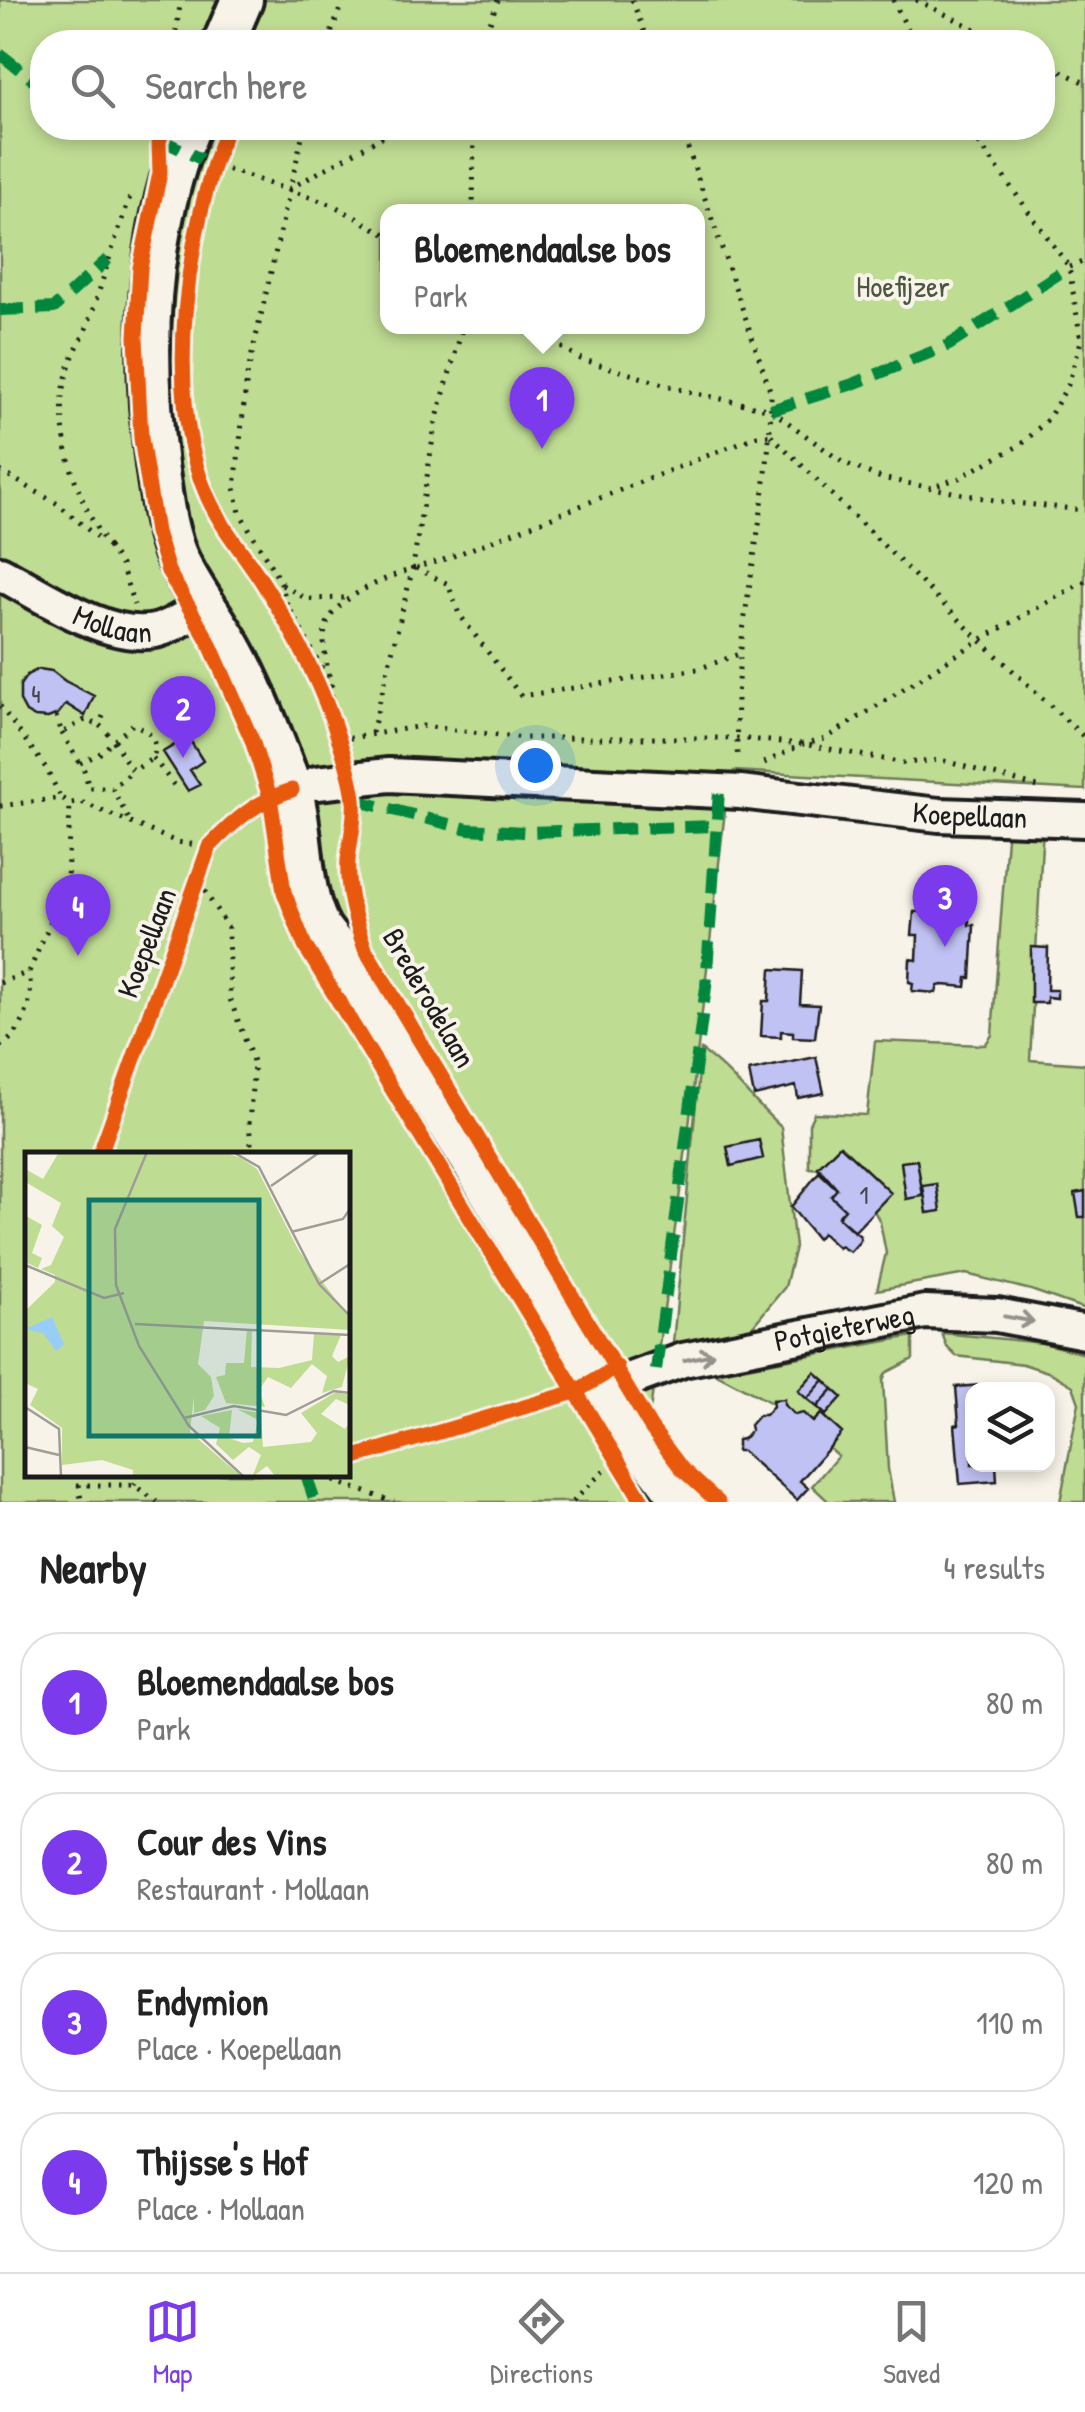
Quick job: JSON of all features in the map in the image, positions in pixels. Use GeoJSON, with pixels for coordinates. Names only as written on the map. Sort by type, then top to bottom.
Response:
{"type":"FeatureCollection","features":[{"type":"Feature","properties":{"kind":"street"},"geometry":{"type":"LineString","coordinates":[[229,30],[242,0]]}},
{"type":"Feature","properties":{"kind":"street"},"geometry":{"type":"LineString","coordinates":[[252,30],[264,0]]}},
{"type":"Feature","properties":{"kind":"street"},"geometry":{"type":"LineString","coordinates":[[207,152],[191,194],[178,260],[174,320],[174,419],[188,516],[195,539],[272,669],[319,784],[308,890],[320,927],[344,957],[469,1156],[640,1442],[690,1502]]}},
{"type":"Feature","properties":{"kind":"street","name":"Mollaan"},"geometry":{"type":"LineString","coordinates":[[0,573],[99,623],[140,632],[168,626],[228,591]]}},
{"type":"Feature","properties":{"kind":"street","name":"Koepellaan"},"geometry":{"type":"LineString","coordinates":[[319,784],[388,774],[745,793],[939,815],[1085,820]]}},
{"type":"Feature","properties":{"kind":"street","name":"Potgieterweg"},"geometry":{"type":"LineString","coordinates":[[608,1391],[683,1360],[926,1312],[997,1315],[1085,1332]]}},
{"type":"Feature","properties":{"kind":"path"},"geometry":{"type":"LineString","coordinates":[[176,30],[182,0]]}},
{"type":"Feature","properties":{"kind":"path"},"geometry":{"type":"LineString","coordinates":[[332,30],[343,0]]}},
{"type":"Feature","properties":{"kind":"path"},"geometry":{"type":"LineString","coordinates":[[487,30],[498,0]]}},
{"type":"Feature","properties":{"kind":"path"},"geometry":{"type":"LineString","coordinates":[[632,0],[643,30]]}},
{"type":"Feature","properties":{"kind":"path"},"geometry":{"type":"LineString","coordinates":[[894,0],[908,30]]}},
{"type":"Feature","properties":{"kind":"path"},"geometry":{"type":"LineString","coordinates":[[916,0],[977,30]]}},
{"type":"Feature","properties":{"kind":"path"},"geometry":{"type":"LineString","coordinates":[[1055,68],[1085,83]]}},
{"type":"Feature","properties":{"kind":"path"},"geometry":{"type":"LineString","coordinates":[[301,140],[248,376],[235,488],[240,512],[282,585],[286,602],[332,686]]}},
{"type":"Feature","properties":{"kind":"path"},"geometry":{"type":"LineString","coordinates":[[290,189],[381,140]]}},
{"type":"Feature","properties":{"kind":"path"},"geometry":{"type":"LineString","coordinates":[[473,204],[474,140]]}},
{"type":"Feature","properties":{"kind":"path"},"geometry":{"type":"LineString","coordinates":[[685,140],[771,393],[771,435],[740,654],[736,738],[745,793]]}},
{"type":"Feature","properties":{"kind":"path"},"geometry":{"type":"LineString","coordinates":[[935,486],[959,478],[1022,444],[1048,418],[1068,385],[1081,342],[1069,267],[977,140]]}},
{"type":"Feature","properties":{"kind":"path"},"geometry":{"type":"LineString","coordinates":[[207,152],[333,205],[380,231]]}},
{"type":"Feature","properties":{"kind":"path"},"geometry":{"type":"LineString","coordinates":[[134,184],[88,326],[69,366],[64,402],[74,484],[120,565],[140,632]]}},
{"type":"Feature","properties":{"kind":"path"},"geometry":{"type":"LineString","coordinates":[[1069,267],[1085,260]]}},
{"type":"Feature","properties":{"kind":"path"},"geometry":{"type":"LineString","coordinates":[[1076,304],[1085,306]]}},
{"type":"Feature","properties":{"kind":"path"},"geometry":{"type":"LineString","coordinates":[[372,733],[413,567],[435,424],[461,334]]}},
{"type":"Feature","properties":{"kind":"path"},"geometry":{"type":"LineString","coordinates":[[539,334],[581,359],[686,391],[771,410],[842,462],[881,478],[1004,502],[1085,510]]}},
{"type":"Feature","properties":{"kind":"path"},"geometry":{"type":"LineString","coordinates":[[326,704],[332,700],[332,686],[325,630],[332,614],[349,598],[413,567],[443,560],[757,436],[771,435],[1085,738]]}},
{"type":"Feature","properties":{"kind":"path"},"geometry":{"type":"LineString","coordinates":[[0,471],[58,504],[108,547]]}},
{"type":"Feature","properties":{"kind":"path"},"geometry":{"type":"LineString","coordinates":[[413,567],[448,584],[459,614],[521,696],[698,669],[740,654]]}},
{"type":"Feature","properties":{"kind":"path"},"geometry":{"type":"LineString","coordinates":[[745,793],[760,767],[803,744],[825,739],[980,640],[1085,582]]}},
{"type":"Feature","properties":{"kind":"path"},"geometry":{"type":"LineString","coordinates":[[282,585],[307,599],[349,598]]}},
{"type":"Feature","properties":{"kind":"path"},"geometry":{"type":"LineString","coordinates":[[228,591],[299,643],[339,740],[319,784]]}},
{"type":"Feature","properties":{"kind":"path"},"geometry":{"type":"LineString","coordinates":[[0,706],[46,768],[61,798],[70,803],[81,802],[178,842],[209,848]]}},
{"type":"Feature","properties":{"kind":"path"},"geometry":{"type":"LineString","coordinates":[[56,716],[89,788],[112,788],[153,758]]}},
{"type":"Feature","properties":{"kind":"path"},"geometry":{"type":"LineString","coordinates":[[99,725],[103,716]]}},
{"type":"Feature","properties":{"kind":"path"},"geometry":{"type":"LineString","coordinates":[[62,733],[85,720],[99,725],[114,739],[118,752],[133,771]]}},
{"type":"Feature","properties":{"kind":"path"},"geometry":{"type":"LineString","coordinates":[[80,762],[99,754],[130,724],[139,726],[154,739],[153,758],[177,789]]}},
{"type":"Feature","properties":{"kind":"path"},"geometry":{"type":"LineString","coordinates":[[339,740],[422,726],[524,738],[736,738],[803,744],[904,763],[942,760],[1040,787]]}},
{"type":"Feature","properties":{"kind":"path"},"geometry":{"type":"LineString","coordinates":[[112,788],[132,825]]}},
{"type":"Feature","properties":{"kind":"path"},"geometry":{"type":"LineString","coordinates":[[0,806],[61,798]]}},
{"type":"Feature","properties":{"kind":"path"},"geometry":{"type":"LineString","coordinates":[[0,1046],[21,1028],[31,982],[29,972],[67,883],[70,803]]}},
{"type":"Feature","properties":{"kind":"path"},"geometry":{"type":"LineString","coordinates":[[199,882],[228,928],[230,999],[254,1064],[252,1152]]}},
{"type":"Feature","properties":{"kind":"path"},"geometry":{"type":"LineString","coordinates":[[0,983],[29,972]]}},
{"type":"Feature","properties":{"kind":"path"},"geometry":{"type":"LineString","coordinates":[[607,1440],[626,1472]]}},
{"type":"Feature","properties":{"kind":"path"},"geometry":{"type":"LineString","coordinates":[[573,1502],[618,1457]]}},
{"type":"Feature","properties":{"kind":"path"},"geometry":{"type":"LineString","coordinates":[[78,1477],[81,1502]]}},
{"type":"Feature","properties":{"kind":"path"},"geometry":{"type":"LineString","coordinates":[[134,1484],[138,1477]]}},
{"type":"Feature","properties":{"kind":"path"},"geometry":{"type":"LineString","coordinates":[[323,1477],[394,1502]]}},
{"type":"Feature","properties":{"kind":"path"},"geometry":{"type":"LineString","coordinates":[[77,1486],[134,1484],[157,1502]]}},
{"type":"Feature","properties":{"kind":"green space","name":"Hoefijzer"},"geometry":{"type":"Polygon","coordinates":[[[0,0],[1085,0],[1085,790],[734,771],[728,784],[689,1126],[641,1477],[670,1502],[0,1502],[0,0]]]}},
{"type":"Feature","properties":{"kind":"green space"},"geometry":{"type":"Polygon","coordinates":[[[1008,824],[1043,826],[1030,1060],[1085,1064],[1085,1309],[966,1274],[877,1290],[886,1253],[880,1222],[863,1190],[841,1170],[809,1168],[809,1124],[814,1113],[867,1115],[875,1041],[985,1045],[992,1035],[1008,824]]]}},
{"type":"Feature","properties":{"kind":"green space"},"geometry":{"type":"Polygon","coordinates":[[[701,1050],[781,1127],[795,1247],[785,1287],[742,1339],[672,1354],[701,1050]]]}},
{"type":"Feature","properties":{"kind":"green space"},"geometry":{"type":"Polygon","coordinates":[[[942,1333],[1043,1343],[1085,1354],[1085,1502],[1060,1502],[1079,1403],[1073,1386],[1051,1373],[1023,1364],[956,1356],[947,1347],[942,1333]]]}},
{"type":"Feature","properties":{"kind":"green space"},"geometry":{"type":"Polygon","coordinates":[[[913,1336],[913,1359],[886,1373],[883,1380],[888,1469],[894,1502],[829,1502],[812,1486],[838,1456],[783,1409],[715,1373],[913,1336]]]}},
{"type":"Feature","properties":{"kind":"building"},"geometry":{"type":"Polygon","coordinates":[[[39,669],[52,671],[94,696],[85,716],[66,704],[48,718],[26,712],[20,701],[20,685],[27,675],[39,669]]]}},
{"type":"Feature","properties":{"kind":"building"},"geometry":{"type":"Polygon","coordinates":[[[188,737],[203,761],[190,770],[200,785],[188,791],[163,752],[188,737]]]}},
{"type":"Feature","properties":{"kind":"building"},"geometry":{"type":"Polygon","coordinates":[[[914,912],[969,915],[969,925],[974,925],[971,978],[967,978],[966,987],[938,986],[936,993],[912,991],[910,959],[917,960],[918,935],[912,935],[914,912]]]}},
{"type":"Feature","properties":{"kind":"building"},"geometry":{"type":"Polygon","coordinates":[[[1031,947],[1048,948],[1047,990],[1057,990],[1057,998],[1047,997],[1047,1003],[1031,1003],[1031,947]]]}},
{"type":"Feature","properties":{"kind":"building"},"geometry":{"type":"Polygon","coordinates":[[[771,969],[802,971],[800,1004],[819,1005],[815,1038],[793,1037],[793,1032],[781,1031],[781,1037],[761,1036],[763,1001],[769,1001],[771,969]]]}},
{"type":"Feature","properties":{"kind":"building"},"geometry":{"type":"Polygon","coordinates":[[[816,1057],[824,1093],[798,1098],[796,1086],[754,1096],[749,1071],[816,1057]]]}},
{"type":"Feature","properties":{"kind":"building"},"geometry":{"type":"Polygon","coordinates":[[[759,1140],[763,1158],[731,1166],[727,1147],[759,1140]]]}},
{"type":"Feature","properties":{"kind":"building"},"geometry":{"type":"Polygon","coordinates":[[[840,1145],[891,1193],[854,1232],[838,1217],[845,1209],[831,1196],[837,1189],[818,1167],[840,1145]]]}},
{"type":"Feature","properties":{"kind":"building"},"geometry":{"type":"Polygon","coordinates":[[[917,1160],[923,1196],[906,1199],[901,1162],[917,1160]]]}},
{"type":"Feature","properties":{"kind":"building"},"geometry":{"type":"Polygon","coordinates":[[[819,1172],[837,1189],[831,1196],[845,1209],[838,1217],[860,1236],[850,1252],[838,1248],[822,1233],[817,1239],[791,1207],[819,1172]]]}},
{"type":"Feature","properties":{"kind":"building"},"geometry":{"type":"Polygon","coordinates":[[[937,1184],[941,1211],[927,1213],[923,1186],[937,1184]]]}},
{"type":"Feature","properties":{"kind":"building"},"geometry":{"type":"Polygon","coordinates":[[[1085,1191],[1085,1217],[1079,1217],[1075,1193],[1085,1191]]]}},
{"type":"Feature","properties":{"kind":"building"},"geometry":{"type":"Polygon","coordinates":[[[815,1372],[824,1380],[807,1399],[798,1391],[815,1372]]]}},
{"type":"Feature","properties":{"kind":"building"},"geometry":{"type":"Polygon","coordinates":[[[824,1380],[833,1389],[817,1407],[807,1399],[824,1380]]]}},
{"type":"Feature","properties":{"kind":"building"},"geometry":{"type":"Polygon","coordinates":[[[965,1386],[965,1472],[996,1472],[997,1481],[960,1484],[956,1387],[965,1386]]]}},
{"type":"Feature","properties":{"kind":"building"},"geometry":{"type":"Polygon","coordinates":[[[833,1389],[842,1397],[826,1415],[817,1407],[833,1389]]]}},
{"type":"Feature","properties":{"kind":"building"},"geometry":{"type":"Polygon","coordinates":[[[784,1399],[784,1405],[795,1415],[803,1413],[813,1422],[821,1414],[842,1433],[800,1481],[808,1488],[797,1500],[742,1451],[737,1451],[737,1440],[743,1439],[759,1415],[765,1415],[773,1406],[772,1400],[784,1399]]]}},
{"type":"Feature","properties":{"kind":"marked path"},"geometry":{"type":"LineString","coordinates":[[0,54],[30,78]]}},
{"type":"Feature","properties":{"kind":"marked path"},"geometry":{"type":"LineString","coordinates":[[161,140],[201,159]]}},
{"type":"Feature","properties":{"kind":"marked path"},"geometry":{"type":"LineString","coordinates":[[0,310],[54,308],[108,259]]}},
{"type":"Feature","properties":{"kind":"marked path"},"geometry":{"type":"LineString","coordinates":[[771,410],[853,384],[949,345],[1069,267]]}},
{"type":"Feature","properties":{"kind":"marked path"},"geometry":{"type":"LineString","coordinates":[[656,1370],[706,987],[719,791]]}},
{"type":"Feature","properties":{"kind":"marked path"},"geometry":{"type":"LineString","coordinates":[[354,800],[468,829],[525,832],[715,826]]}},
{"type":"Feature","properties":{"kind":"marked path"},"geometry":{"type":"LineString","coordinates":[[307,1477],[315,1502]]}},
{"type":"Feature","properties":{"kind":"cycle path"},"geometry":{"type":"LineString","coordinates":[[160,140],[160,173],[140,268],[136,337],[141,438],[156,532],[168,571],[208,640],[252,740],[270,797],[284,892],[305,946],[643,1502]]}},
{"type":"Feature","properties":{"kind":"cycle path","name":"Brederodelaan"},"geometry":{"type":"LineString","coordinates":[[223,140],[201,212],[185,310],[183,359],[193,453],[211,505],[286,620],[332,719],[353,792],[348,883],[365,949],[651,1428],[682,1469],[718,1502]]}},
{"type":"Feature","properties":{"kind":"cycle path"},"geometry":{"type":"LineString","coordinates":[[101,1152],[209,847],[246,813],[292,790]]}},
{"type":"Feature","properties":{"kind":"cycle path"},"geometry":{"type":"LineString","coordinates":[[350,1458],[575,1392],[617,1367]]}},
{"type":"Feature","properties":{"kind":"place","name":"Bloemendaalse bos"},"geometry":{"type":"Point","coordinates":[542,449]}},
{"type":"Feature","properties":{"kind":"place","name":"Cour des Vins"},"geometry":{"type":"Point","coordinates":[183,758]}},
{"type":"Feature","properties":{"kind":"place","name":"Endymion"},"geometry":{"type":"Point","coordinates":[945,947]}},
{"type":"Feature","properties":{"kind":"place","name":"Thijsse's Hof"},"geometry":{"type":"Point","coordinates":[78,956]}}]}
